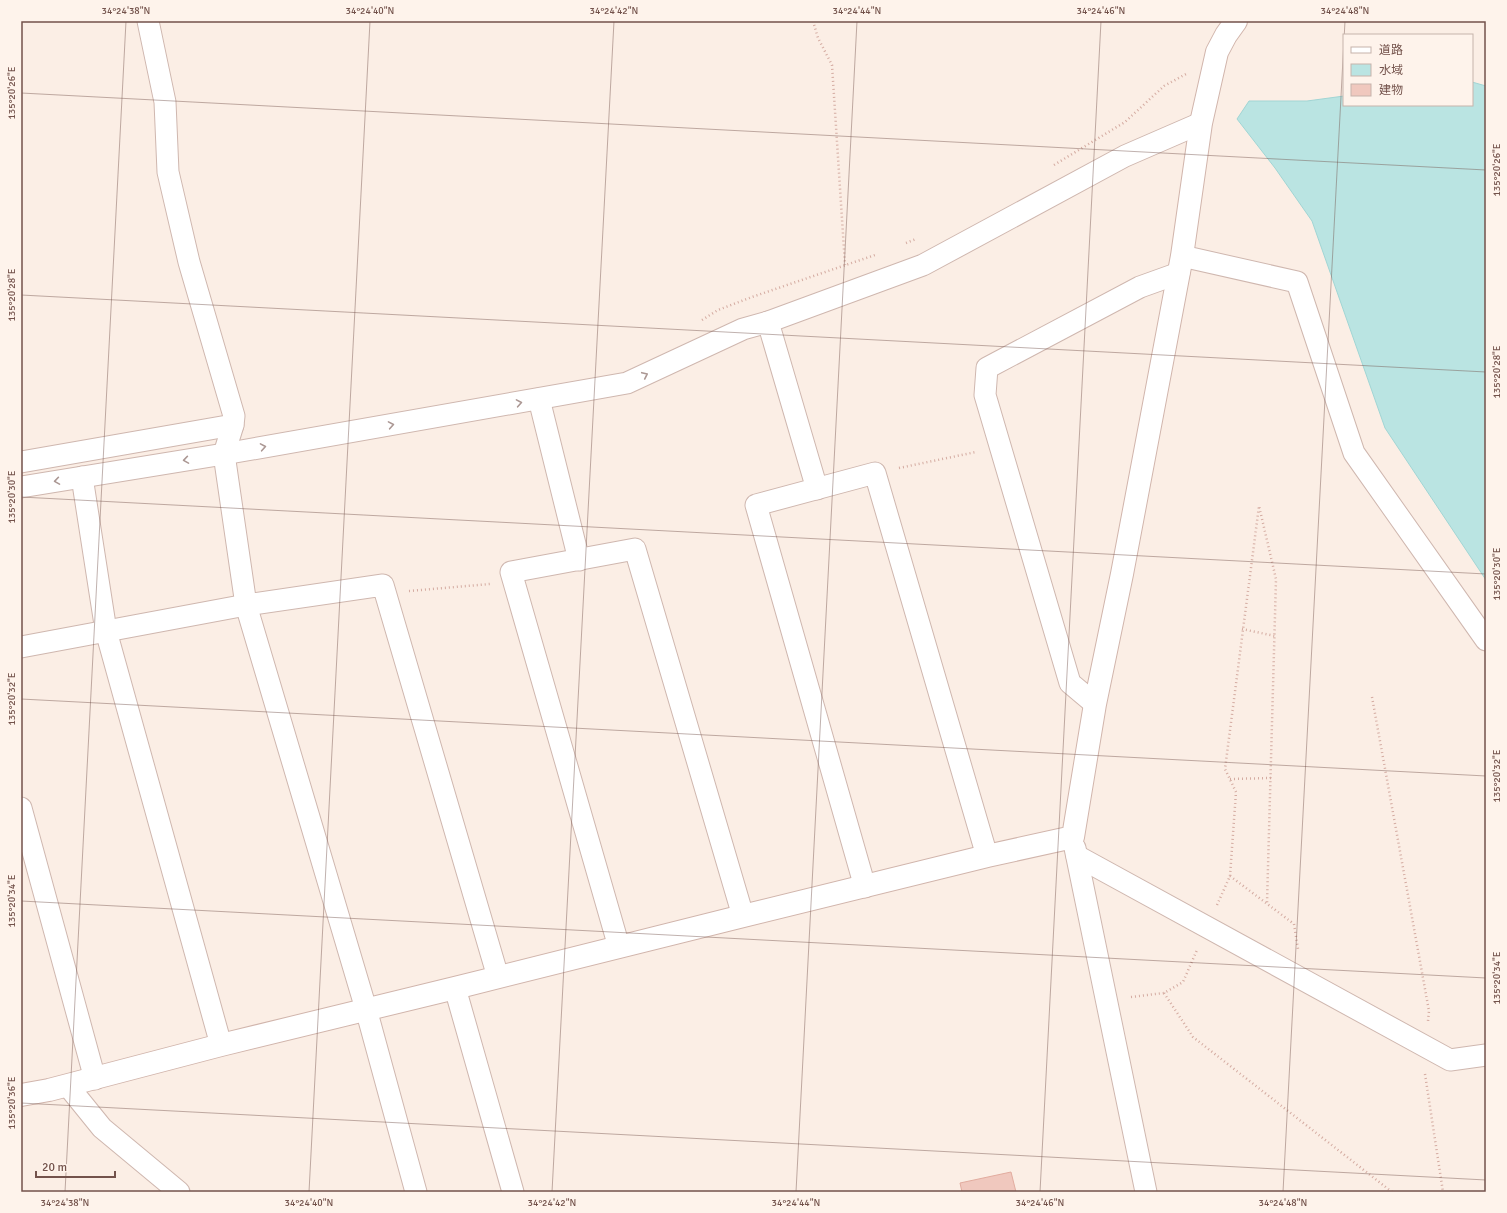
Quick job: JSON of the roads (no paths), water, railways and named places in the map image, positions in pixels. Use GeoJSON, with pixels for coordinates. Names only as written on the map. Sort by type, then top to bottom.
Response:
{"type":"FeatureCollection","features":[{"type":"Feature","properties":{"kind":"street"},"geometry":{"type":"LineString","coordinates":[[148,21],[165,102],[168,172],[189,262],[234,416],[233,425],[224,454],[246,605],[366,1009],[416,1192]]}},
{"type":"Feature","properties":{"kind":"street"},"geometry":{"type":"LineString","coordinates":[[1146,1192],[1075,847],[1095,704],[1122,574],[1180,265],[1201,122],[1218,52],[1226,35],[1236,21]]}},
{"type":"Feature","properties":{"kind":"street"},"geometry":{"type":"LineString","coordinates":[[21,487],[224,454],[627,383],[743,329],[768,322],[923,265],[1125,156],[1201,122]]}},
{"type":"Feature","properties":{"kind":"street"},"geometry":{"type":"LineString","coordinates":[[1095,704],[1070,683],[986,395],[987,368],[1180,265],[1297,282],[1354,453],[1486,640]]}},
{"type":"Feature","properties":{"kind":"street"},"geometry":{"type":"LineString","coordinates":[[768,322],[817,489]]}},
{"type":"Feature","properties":{"kind":"street"},"geometry":{"type":"LineString","coordinates":[[539,399],[579,560]]}},
{"type":"Feature","properties":{"kind":"street"},"geometry":{"type":"LineString","coordinates":[[21,462],[233,425]]}},
{"type":"Feature","properties":{"kind":"street"},"geometry":{"type":"LineString","coordinates":[[865,887],[756,505],[875,473],[987,856]]}},
{"type":"Feature","properties":{"kind":"street"},"geometry":{"type":"LineString","coordinates":[[82,477],[106,631],[221,1045]]}},
{"type":"Feature","properties":{"kind":"street"},"geometry":{"type":"LineString","coordinates":[[619,947],[511,572],[635,549],[743,916]]}},
{"type":"Feature","properties":{"kind":"street"},"geometry":{"type":"LineString","coordinates":[[21,647],[246,605],[383,585],[498,977]]}},
{"type":"Feature","properties":{"kind":"street"},"geometry":{"type":"LineString","coordinates":[[21,808],[95,1079]]}},
{"type":"Feature","properties":{"kind":"street"},"geometry":{"type":"LineString","coordinates":[[21,1094],[68,1086],[221,1045],[987,856],[1075,847],[1207,928],[1450,1060],[1486,1055]]}},
{"type":"Feature","properties":{"kind":"street"},"geometry":{"type":"LineString","coordinates":[[455,988],[514,1192]]}},
{"type":"Feature","properties":{"kind":"street"},"geometry":{"type":"LineString","coordinates":[[68,1086],[102,1128],[179,1192]]}},
{"type":"Feature","properties":{"kind":"water"},"geometry":{"type":"Polygon","coordinates":[[[1473,82],[1486,86],[1486,580],[1385,428],[1312,221],[1275,168],[1237,119],[1249,101],[1307,101],[1343,96],[1343,106],[1473,106],[1473,82]]]}}]}
